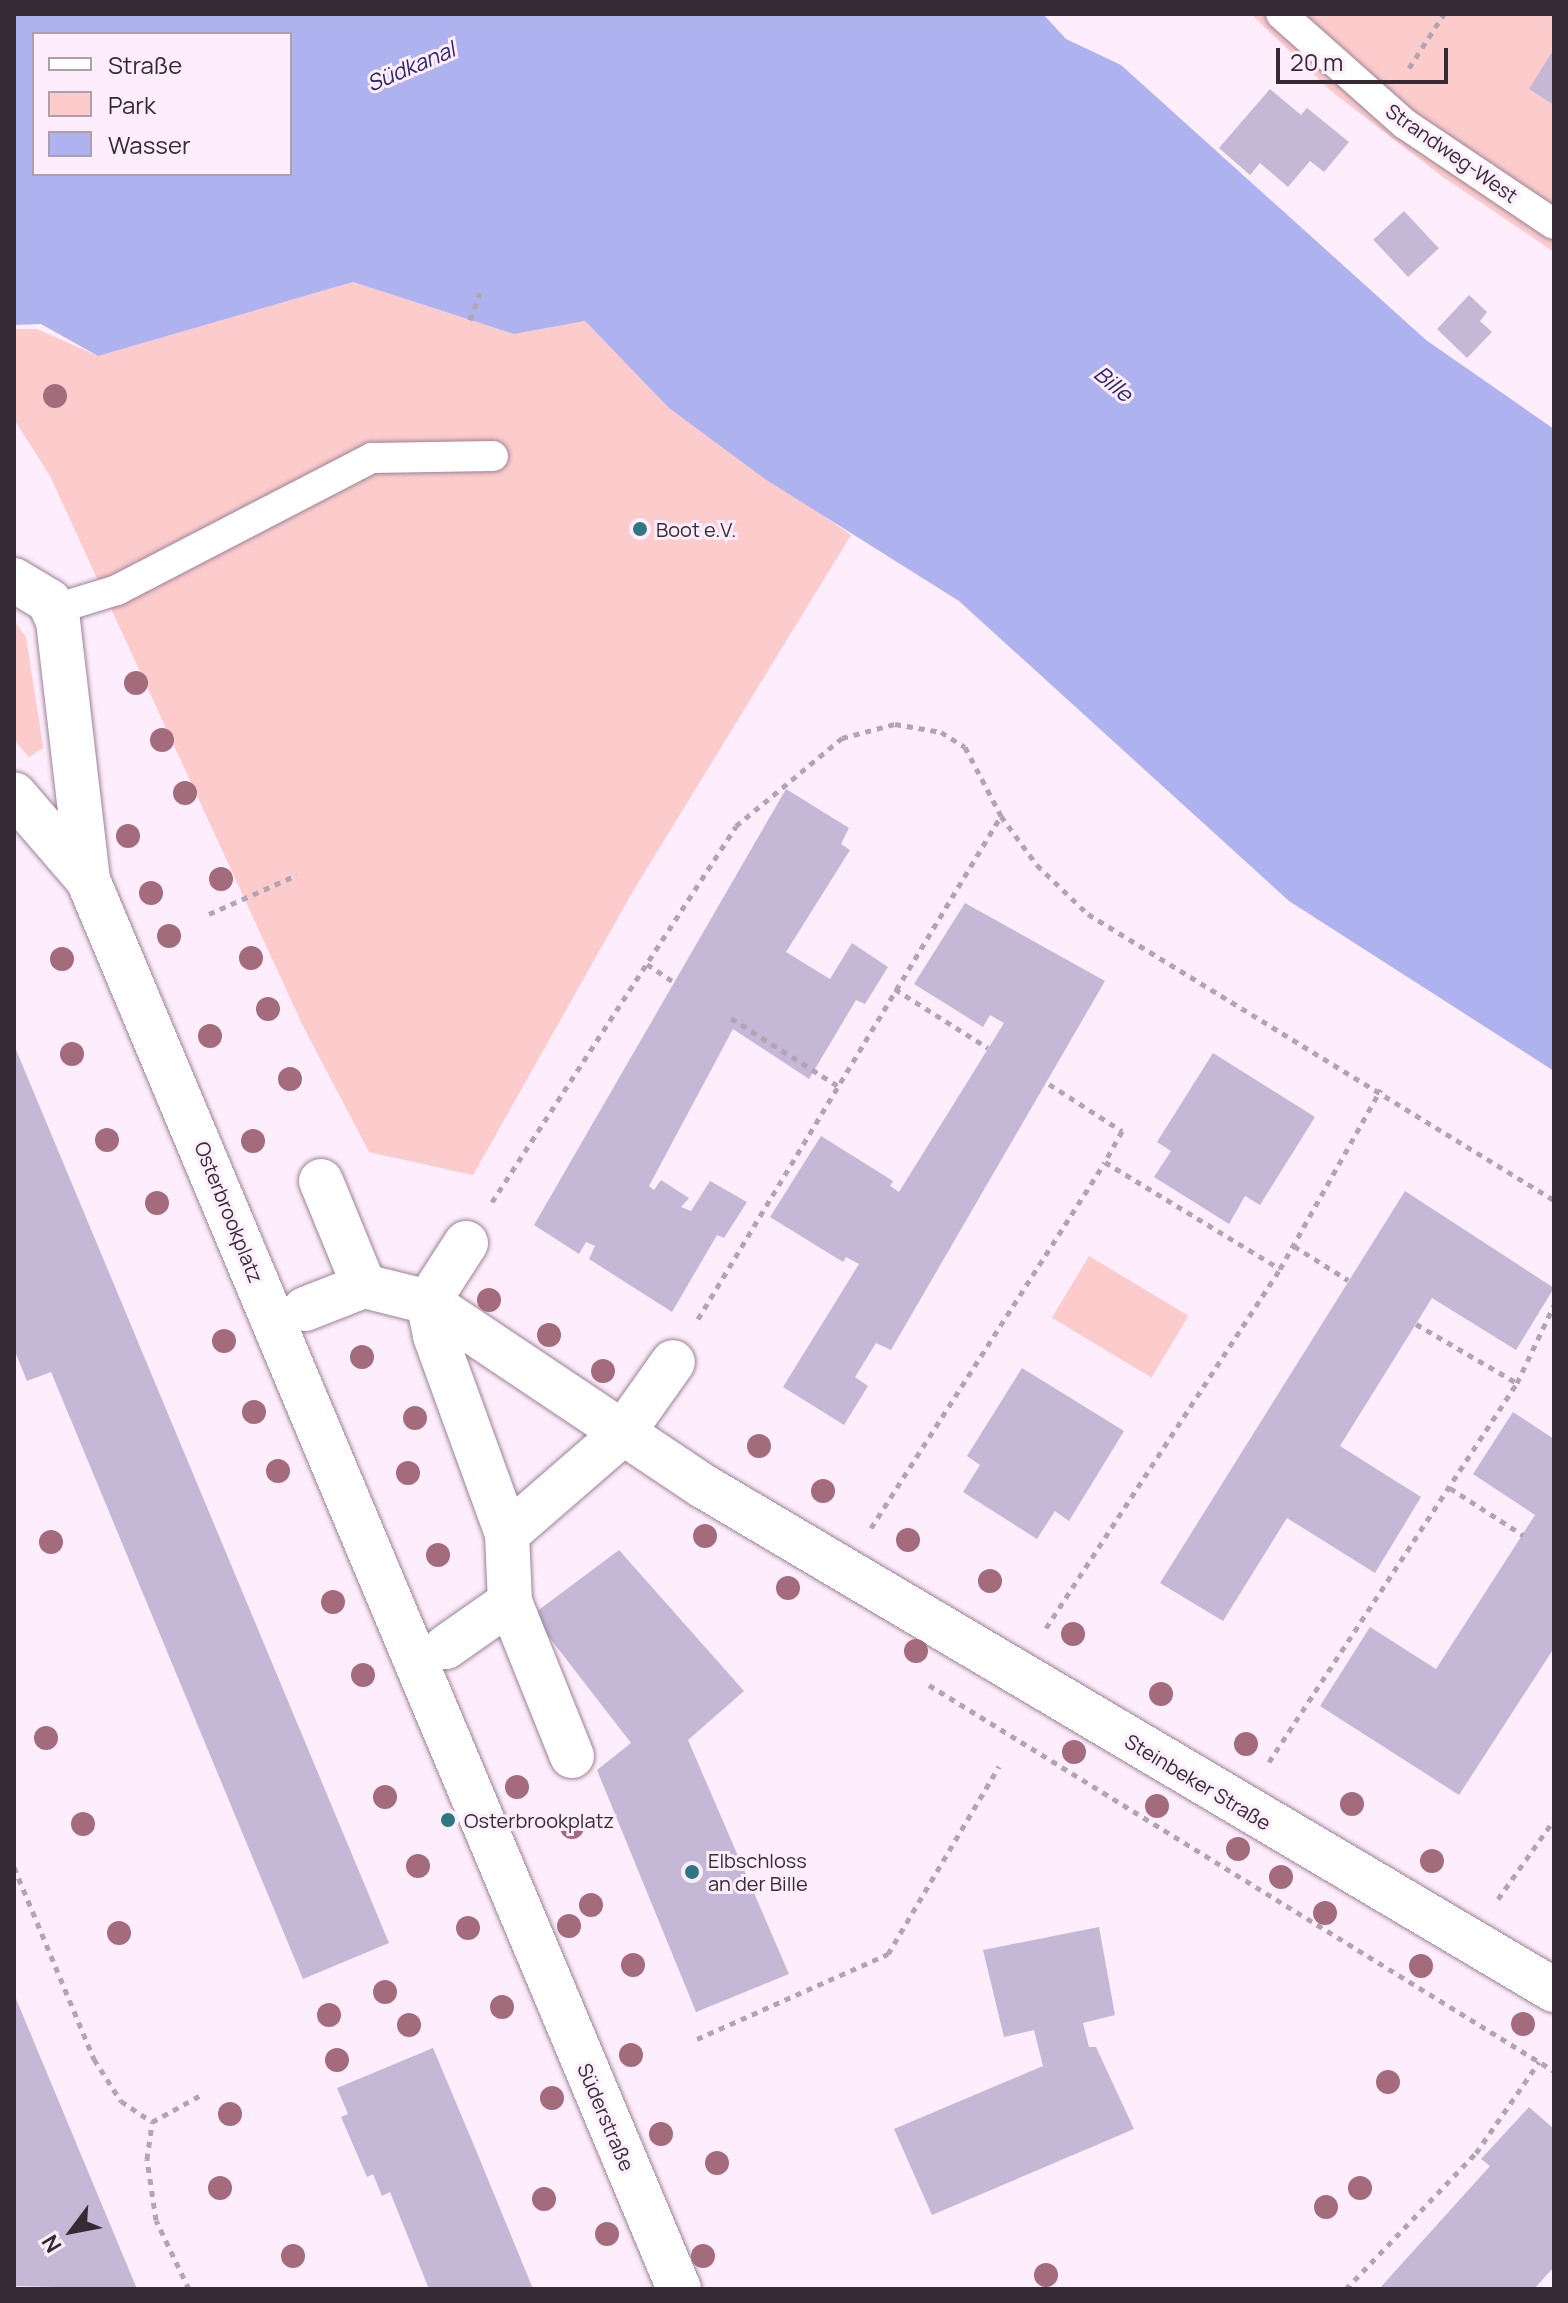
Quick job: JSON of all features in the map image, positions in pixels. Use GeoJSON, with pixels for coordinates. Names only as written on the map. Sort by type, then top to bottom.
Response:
{"type":"FeatureCollection","features":[{"type":"Feature","properties":{"kind":"street"},"geometry":{"type":"LineString","coordinates":[[14,580],[26,583],[55,609]]}},
{"type":"Feature","properties":{"kind":"street","name":"Osterbrookplatz"},"geometry":{"type":"LineString","coordinates":[[55,609],[65,648],[88,880]]}},
{"type":"Feature","properties":{"kind":"street","name":"Osterbrookplatz"},"geometry":{"type":"LineString","coordinates":[[14,794],[88,880],[141,997],[533,1945]]}},
{"type":"Feature","properties":{"kind":"street"},"geometry":{"type":"LineString","coordinates":[[321,1181],[364,1286]]}},
{"type":"Feature","properties":{"kind":"street"},"geometry":{"type":"LineString","coordinates":[[466,1243],[428,1302],[435,1336],[507,1534],[510,1602],[572,1756]]}},
{"type":"Feature","properties":{"kind":"street"},"geometry":{"type":"LineString","coordinates":[[305,1309],[364,1286],[428,1302],[622,1434],[843,1572]]}},
{"type":"Feature","properties":{"kind":"street"},"geometry":{"type":"LineString","coordinates":[[507,1534],[622,1434],[673,1362]]}},
{"type":"Feature","properties":{"kind":"street","name":"Steinbeker Straße"},"geometry":{"type":"LineString","coordinates":[[843,1572],[1018,1671],[1467,1942],[1554,1990]]}},
{"type":"Feature","properties":{"kind":"street"},"geometry":{"type":"LineString","coordinates":[[446,1647],[510,1602]]}},
{"type":"Feature","properties":{"kind":"street","name":"Süderstraße"},"geometry":{"type":"LineString","coordinates":[[533,1945],[679,2289]]}},
{"type":"Feature","properties":{"kind":"lane","name":"Strandweg-West"},"geometry":{"type":"LineString","coordinates":[[1281,14],[1385,106],[1554,224]]}},
{"type":"Feature","properties":{"kind":"lane"},"geometry":{"type":"LineString","coordinates":[[55,609],[117,590],[372,458],[493,456]]}},
{"type":"Feature","properties":{"kind":"path"},"geometry":{"type":"LineString","coordinates":[[1385,106],[1444,14]]}},
{"type":"Feature","properties":{"kind":"path"},"geometry":{"type":"LineString","coordinates":[[470,320],[480,293]]}},
{"type":"Feature","properties":{"kind":"path"},"geometry":{"type":"LineString","coordinates":[[466,1243],[736,826],[842,738],[895,724],[941,732],[965,747],[1001,816],[1037,865],[1088,914],[1381,1089],[1554,1200]]}},
{"type":"Feature","properties":{"kind":"path"},"geometry":{"type":"LineString","coordinates":[[673,1362],[1001,816]]}},
{"type":"Feature","properties":{"kind":"path"},"geometry":{"type":"LineString","coordinates":[[209,914],[297,875]]}},
{"type":"Feature","properties":{"kind":"path"},"geometry":{"type":"LineString","coordinates":[[647,964],[677,984]]}},
{"type":"Feature","properties":{"kind":"path"},"geometry":{"type":"LineString","coordinates":[[895,989],[988,1048]]}},
{"type":"Feature","properties":{"kind":"path"},"geometry":{"type":"LineString","coordinates":[[731,1018],[838,1086]]}},
{"type":"Feature","properties":{"kind":"path"},"geometry":{"type":"LineString","coordinates":[[843,1572],[1122,1131],[1049,1084]]}},
{"type":"Feature","properties":{"kind":"path"},"geometry":{"type":"LineString","coordinates":[[1018,1671],[1280,1269],[1381,1089]]}},
{"type":"Feature","properties":{"kind":"path"},"geometry":{"type":"LineString","coordinates":[[1105,1162],[1280,1269]]}},
{"type":"Feature","properties":{"kind":"path"},"geometry":{"type":"LineString","coordinates":[[1294,1246],[1348,1280]]}},
{"type":"Feature","properties":{"kind":"path"},"geometry":{"type":"LineString","coordinates":[[1241,1807],[1517,1383],[1554,1305]]}},
{"type":"Feature","properties":{"kind":"path"},"geometry":{"type":"LineString","coordinates":[[1416,1324],[1517,1383]]}},
{"type":"Feature","properties":{"kind":"path"},"geometry":{"type":"LineString","coordinates":[[1450,1488],[1523,1535]]}},
{"type":"Feature","properties":{"kind":"path"},"geometry":{"type":"LineString","coordinates":[[916,1677],[1554,2071]]}},
{"type":"Feature","properties":{"kind":"path"},"geometry":{"type":"LineString","coordinates":[[697,2039],[888,1954],[999,1766]]}},
{"type":"Feature","properties":{"kind":"path"},"geometry":{"type":"LineString","coordinates":[[1467,1942],[1554,1820]]}},
{"type":"Feature","properties":{"kind":"path"},"geometry":{"type":"LineString","coordinates":[[14,1867],[94,2059],[121,2101],[152,2122]]}},
{"type":"Feature","properties":{"kind":"path"},"geometry":{"type":"LineString","coordinates":[[1346,2289],[1476,2153],[1539,2062]]}},
{"type":"Feature","properties":{"kind":"path"},"geometry":{"type":"LineString","coordinates":[[152,2122],[199,2096]]}},
{"type":"Feature","properties":{"kind":"path"},"geometry":{"type":"LineString","coordinates":[[152,2122],[147,2159],[156,2220],[189,2289]]}},
{"type":"Feature","properties":{"kind":"green space"},"geometry":{"type":"Polygon","coordinates":[[[1251,14],[1554,14],[1554,252],[1443,177],[1331,91],[1251,14]]]}},
{"type":"Feature","properties":{"kind":"green space"},"geometry":{"type":"Polygon","coordinates":[[[353,282],[514,334],[585,321],[669,408],[851,535],[633,891],[473,1175],[369,1152],[303,1026],[50,476],[14,419],[14,329],[37,329],[98,356],[353,282]]]}},
{"type":"Feature","properties":{"kind":"green space"},"geometry":{"type":"Polygon","coordinates":[[[14,621],[26,637],[43,748],[29,757],[14,740],[14,621]]]}},
{"type":"Feature","properties":{"kind":"green space"},"geometry":{"type":"Polygon","coordinates":[[[1089,1256],[1188,1316],[1151,1377],[1052,1318],[1089,1256]]]}},
{"type":"Feature","properties":{"kind":"water"},"geometry":{"type":"Polygon","coordinates":[[[14,14],[1043,14],[1066,39],[1121,65],[1426,340],[1554,429],[1554,1071],[1289,901],[959,601],[765,479],[669,408],[585,321],[514,334],[353,282],[98,356],[41,324],[14,325],[14,14]]]}},
{"type":"Feature","properties":{"kind":"building"},"geometry":{"type":"Polygon","coordinates":[[[1554,49],[1554,105],[1529,89],[1554,49]]]}},
{"type":"Feature","properties":{"kind":"building"},"geometry":{"type":"Polygon","coordinates":[[[1270,89],[1301,115],[1307,108],[1349,142],[1324,172],[1310,161],[1288,187],[1260,163],[1250,175],[1219,148],[1270,89]]]}},
{"type":"Feature","properties":{"kind":"building"},"geometry":{"type":"Polygon","coordinates":[[[1404,211],[1439,248],[1408,277],[1373,240],[1404,211]]]}},
{"type":"Feature","properties":{"kind":"building"},"geometry":{"type":"Polygon","coordinates":[[[1469,295],[1487,312],[1480,321],[1492,332],[1467,358],[1437,329],[1469,295]]]}},
{"type":"Feature","properties":{"kind":"building"},"geometry":{"type":"Polygon","coordinates":[[[786,789],[849,828],[841,844],[850,850],[786,952],[830,979],[852,943],[888,967],[865,1004],[856,1000],[809,1079],[733,1029],[649,1186],[654,1190],[661,1180],[689,1198],[681,1207],[691,1211],[710,1181],[747,1202],[724,1238],[717,1235],[672,1312],[589,1259],[595,1246],[586,1242],[579,1254],[534,1225],[786,789]]]}},
{"type":"Feature","properties":{"kind":"building"},"geometry":{"type":"Polygon","coordinates":[[[965,903],[1105,981],[891,1350],[876,1343],[855,1377],[868,1386],[844,1425],[783,1387],[859,1264],[846,1257],[843,1262],[770,1217],[821,1136],[893,1181],[890,1186],[899,1192],[1004,1023],[990,1015],[983,1027],[914,984],[965,903]]]}},
{"type":"Feature","properties":{"kind":"building"},"geometry":{"type":"Polygon","coordinates":[[[14,1045],[389,1943],[303,1979],[51,1372],[27,1381],[14,1349],[14,1045]]]}},
{"type":"Feature","properties":{"kind":"building"},"geometry":{"type":"Polygon","coordinates":[[[1213,1053],[1315,1117],[1260,1205],[1245,1196],[1229,1224],[1154,1177],[1171,1151],[1157,1142],[1213,1053]]]}},
{"type":"Feature","properties":{"kind":"building"},"geometry":{"type":"Polygon","coordinates":[[[1405,1191],[1554,1288],[1516,1350],[1432,1298],[1340,1446],[1421,1497],[1375,1573],[1287,1518],[1223,1621],[1160,1583],[1405,1191]]]}},
{"type":"Feature","properties":{"kind":"building"},"geometry":{"type":"Polygon","coordinates":[[[1022,1368],[1124,1431],[1069,1521],[1055,1511],[1037,1539],[963,1492],[980,1465],[967,1456],[1022,1368]]]}},
{"type":"Feature","properties":{"kind":"building"},"geometry":{"type":"Polygon","coordinates":[[[1513,1412],[1554,1439],[1554,1648],[1459,1795],[1320,1706],[1370,1627],[1436,1669],[1535,1515],[1473,1474],[1513,1412]]]}},
{"type":"Feature","properties":{"kind":"building","name":"Elbschloss an der Bille"},"geometry":{"type":"Polygon","coordinates":[[[619,1550],[744,1691],[688,1740],[789,1974],[696,2012],[597,1770],[631,1743],[532,1615],[619,1550]]]}},
{"type":"Feature","properties":{"kind":"building"},"geometry":{"type":"Polygon","coordinates":[[[1099,1927],[1115,2015],[1083,2023],[1089,2047],[1096,2047],[1134,2129],[932,2215],[894,2129],[1043,2066],[1034,2030],[1004,2037],[983,1950],[1099,1927]]]}},
{"type":"Feature","properties":{"kind":"building"},"geometry":{"type":"Polygon","coordinates":[[[14,1994],[137,2289],[14,2286],[14,1994]]]}},
{"type":"Feature","properties":{"kind":"building"},"geometry":{"type":"Polygon","coordinates":[[[433,2048],[533,2289],[429,2289],[390,2192],[382,2196],[373,2174],[367,2177],[341,2117],[348,2114],[337,2088],[433,2048]]]}},
{"type":"Feature","properties":{"kind":"building"},"geometry":{"type":"Polygon","coordinates":[[[1529,2107],[1554,2129],[1554,2267],[1534,2289],[1379,2289],[1490,2166],[1481,2159],[1529,2107]]]}},
{"type":"Feature","properties":{"kind":"place","name":"Boot e.V."},"geometry":{"type":"Point","coordinates":[640,529]}},
{"type":"Feature","properties":{"kind":"place","name":"Osterbrookplatz"},"geometry":{"type":"Point","coordinates":[448,1820]}},
{"type":"Feature","properties":{"kind":"place","name":"Elbschloss an der Bille"},"geometry":{"type":"Point","coordinates":[692,1872]}},
{"type":"Feature","properties":{"kind":"water label","name":"Südkanal"},"geometry":{"type":"Point","coordinates":[411,67]}},
{"type":"Feature","properties":{"kind":"water label","name":"Bille"},"geometry":{"type":"Point","coordinates":[1113,384]}}]}
